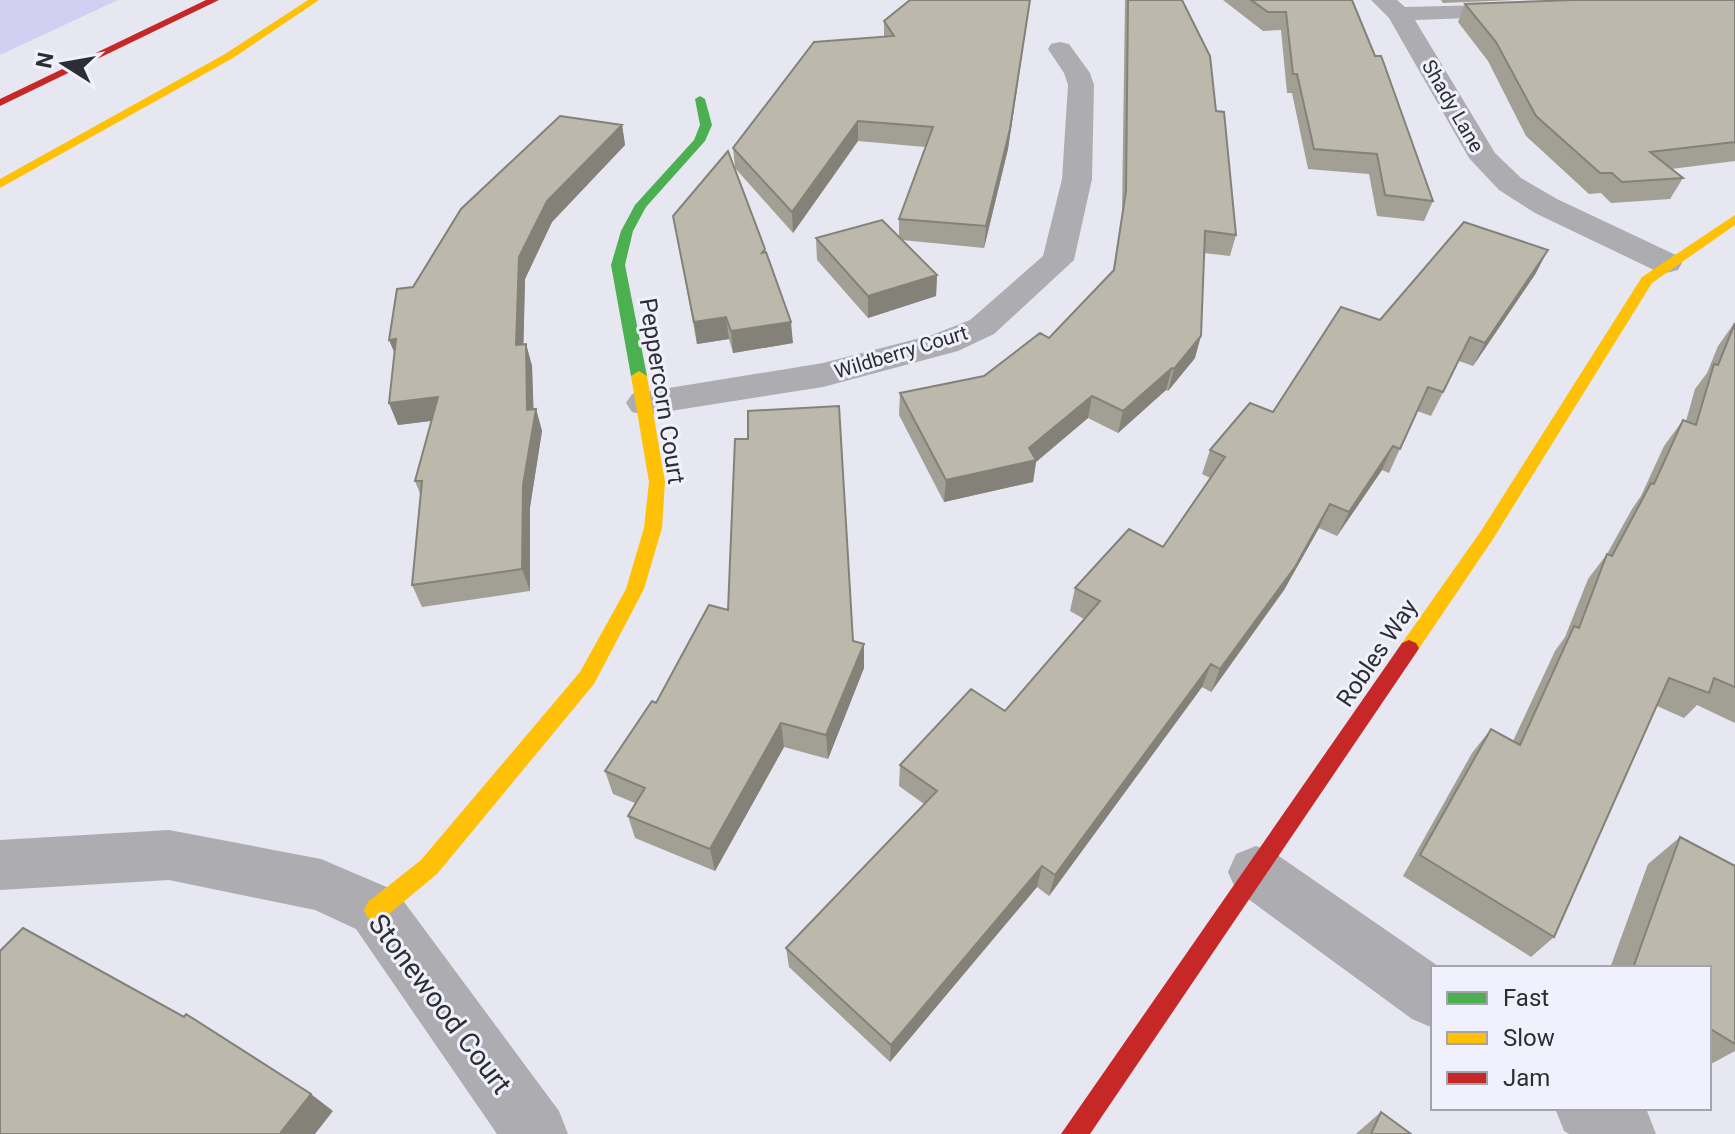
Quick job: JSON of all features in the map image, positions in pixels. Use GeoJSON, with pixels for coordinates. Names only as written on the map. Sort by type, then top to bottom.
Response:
{"type":"FeatureCollection","features":[{"type":"Feature","properties":{"kind":"main road"},"geometry":{"type":"LineString","coordinates":[[0,82],[166,11],[202,0]]}},
{"type":"Feature","properties":{"kind":"main road"},"geometry":{"type":"LineString","coordinates":[[0,103],[214,0]]}},
{"type":"Feature","properties":{"kind":"main road"},"geometry":{"type":"LineString","coordinates":[[14,155],[311,0]]}},
{"type":"Feature","properties":{"kind":"main road"},"geometry":{"type":"LineString","coordinates":[[0,184],[229,56],[311,0]]}},
{"type":"Feature","properties":{"kind":"main road","name":"Peppercorn Court"},"geometry":{"type":"LineString","coordinates":[[376,910],[429,867],[587,678],[635,589],[653,528],[657,482],[618,265],[627,231],[641,205],[699,141],[706,125],[700,99]]}},
{"type":"Feature","properties":{"kind":"main road","name":"Robles Way"},"geometry":{"type":"LineString","coordinates":[[1074,1134],[1487,535],[1647,280],[1666,263],[1735,219]]}},
{"type":"Feature","properties":{"kind":"street"},"geometry":{"type":"LineString","coordinates":[[1391,7],[1537,9]]}},
{"type":"Feature","properties":{"kind":"street","name":"Shady Lane"},"geometry":{"type":"LineString","coordinates":[[1391,7],[1483,158],[1510,184],[1546,206],[1666,263]]}},
{"type":"Feature","properties":{"kind":"street","name":"Wildberry Court"},"geometry":{"type":"LineString","coordinates":[[645,403],[823,375],[945,343],[982,327],[1058,260],[1077,179],[1081,85],[1077,73],[1060,49]]}},
{"type":"Feature","properties":{"kind":"street","name":"Stonewood Court"},"geometry":{"type":"LineString","coordinates":[[0,865],[169,855],[321,885],[376,910],[536,1134]]}},
{"type":"Feature","properties":{"kind":"street"},"geometry":{"type":"LineString","coordinates":[[1256,872],[1431,997]]}},
{"type":"Feature","properties":{"kind":"street"},"geometry":{"type":"LineString","coordinates":[[1590,1110],[1624,1134]]}},
{"type":"Feature","properties":{"kind":"shaded area"},"geometry":{"type":"Polygon","coordinates":[[[0,0],[118,0],[0,55],[0,0]]]}},
{"type":"Feature","properties":{"kind":"building"},"geometry":{"type":"Polygon","coordinates":[[[910,0],[1030,0],[1010,129],[986,226],[899,219],[933,127],[858,121],[792,212],[733,148],[814,42],[894,36],[884,21],[910,0]]]}},
{"type":"Feature","properties":{"kind":"building"},"geometry":{"type":"Polygon","coordinates":[[[1128,0],[1182,0],[1210,56],[1216,111],[1224,112],[1236,235],[1205,231],[1201,336],[1174,369],[1123,411],[1092,396],[1029,448],[1036,460],[946,480],[900,393],[984,376],[1040,333],[1049,338],[1114,270],[1126,191],[1128,0]]]}},
{"type":"Feature","properties":{"kind":"building"},"geometry":{"type":"Polygon","coordinates":[[[1251,0],[1352,0],[1375,56],[1381,56],[1433,201],[1385,195],[1377,154],[1314,149],[1297,74],[1293,74],[1286,12],[1268,12],[1251,0]]]}},
{"type":"Feature","properties":{"kind":"building"},"geometry":{"type":"Polygon","coordinates":[[[1735,0],[1735,142],[1650,152],[1683,178],[1622,182],[1612,173],[1600,173],[1536,116],[1496,42],[1465,4],[1735,0]]]}},
{"type":"Feature","properties":{"kind":"building"},"geometry":{"type":"Polygon","coordinates":[[[560,116],[622,125],[547,201],[519,257],[516,345],[526,344],[527,410],[536,409],[523,485],[522,569],[412,585],[422,481],[415,481],[438,397],[389,403],[396,339],[389,340],[397,289],[413,287],[461,209],[560,116]]]}},
{"type":"Feature","properties":{"kind":"building"},"geometry":{"type":"Polygon","coordinates":[[[728,151],[765,249],[762,253],[766,252],[791,322],[731,331],[726,317],[694,322],[673,216],[728,151]]]}},
{"type":"Feature","properties":{"kind":"building"},"geometry":{"type":"Polygon","coordinates":[[[882,220],[937,275],[868,296],[816,238],[882,220]]]}},
{"type":"Feature","properties":{"kind":"building"},"geometry":{"type":"Polygon","coordinates":[[[1464,222],[1548,250],[1485,343],[1470,337],[1443,392],[1428,387],[1400,449],[1393,446],[1349,512],[1330,504],[1295,567],[1220,669],[1211,664],[1055,875],[1042,866],[891,1045],[786,948],[937,791],[900,765],[971,689],[1005,711],[1100,601],[1075,588],[1129,529],[1163,547],[1225,457],[1210,450],[1250,403],[1273,412],[1341,307],[1380,320],[1464,222]]]}},
{"type":"Feature","properties":{"kind":"building"},"geometry":{"type":"Polygon","coordinates":[[[1735,323],[1735,687],[1714,678],[1709,693],[1669,678],[1554,937],[1420,855],[1491,729],[1520,745],[1574,626],[1579,628],[1607,554],[1612,556],[1651,483],[1654,484],[1683,420],[1696,425],[1714,364],[1718,365],[1735,323]]]}},
{"type":"Feature","properties":{"kind":"building"},"geometry":{"type":"Polygon","coordinates":[[[839,406],[853,641],[864,644],[826,735],[781,723],[710,849],[628,816],[645,788],[605,771],[652,701],[656,703],[709,605],[728,610],[735,439],[748,439],[748,411],[839,406]]]}},
{"type":"Feature","properties":{"kind":"building"},"geometry":{"type":"Polygon","coordinates":[[[1680,837],[1735,866],[1735,1044],[1711,1029],[1711,966],[1634,966],[1680,837]]]}},
{"type":"Feature","properties":{"kind":"building"},"geometry":{"type":"Polygon","coordinates":[[[23,928],[184,1017],[186,1014],[311,1094],[282,1134],[0,1134],[0,951],[23,928]]]}},
{"type":"Feature","properties":{"kind":"building"},"geometry":{"type":"Polygon","coordinates":[[[1381,1112],[1411,1134],[1371,1134],[1381,1112]]]}},
{"type":"Feature","properties":{"kind":"traffic: fast"},"geometry":{"type":"LineString","coordinates":[[639,376],[618,265],[627,231],[641,205],[699,141],[706,125],[700,99]]}},
{"type":"Feature","properties":{"kind":"traffic: slow"},"geometry":{"type":"LineString","coordinates":[[0,184],[229,56],[314,0]]}},
{"type":"Feature","properties":{"kind":"traffic: slow"},"geometry":{"type":"LineString","coordinates":[[1409,648],[1487,535],[1647,280],[1735,219]]}},
{"type":"Feature","properties":{"kind":"traffic: slow"},"geometry":{"type":"LineString","coordinates":[[376,910],[429,867],[587,678],[635,589],[653,528],[657,482],[639,376]]}},
{"type":"Feature","properties":{"kind":"traffic: jam"},"geometry":{"type":"LineString","coordinates":[[0,103],[214,0]]}},
{"type":"Feature","properties":{"kind":"traffic: jam"},"geometry":{"type":"LineString","coordinates":[[1074,1134],[1409,648]]}}]}
